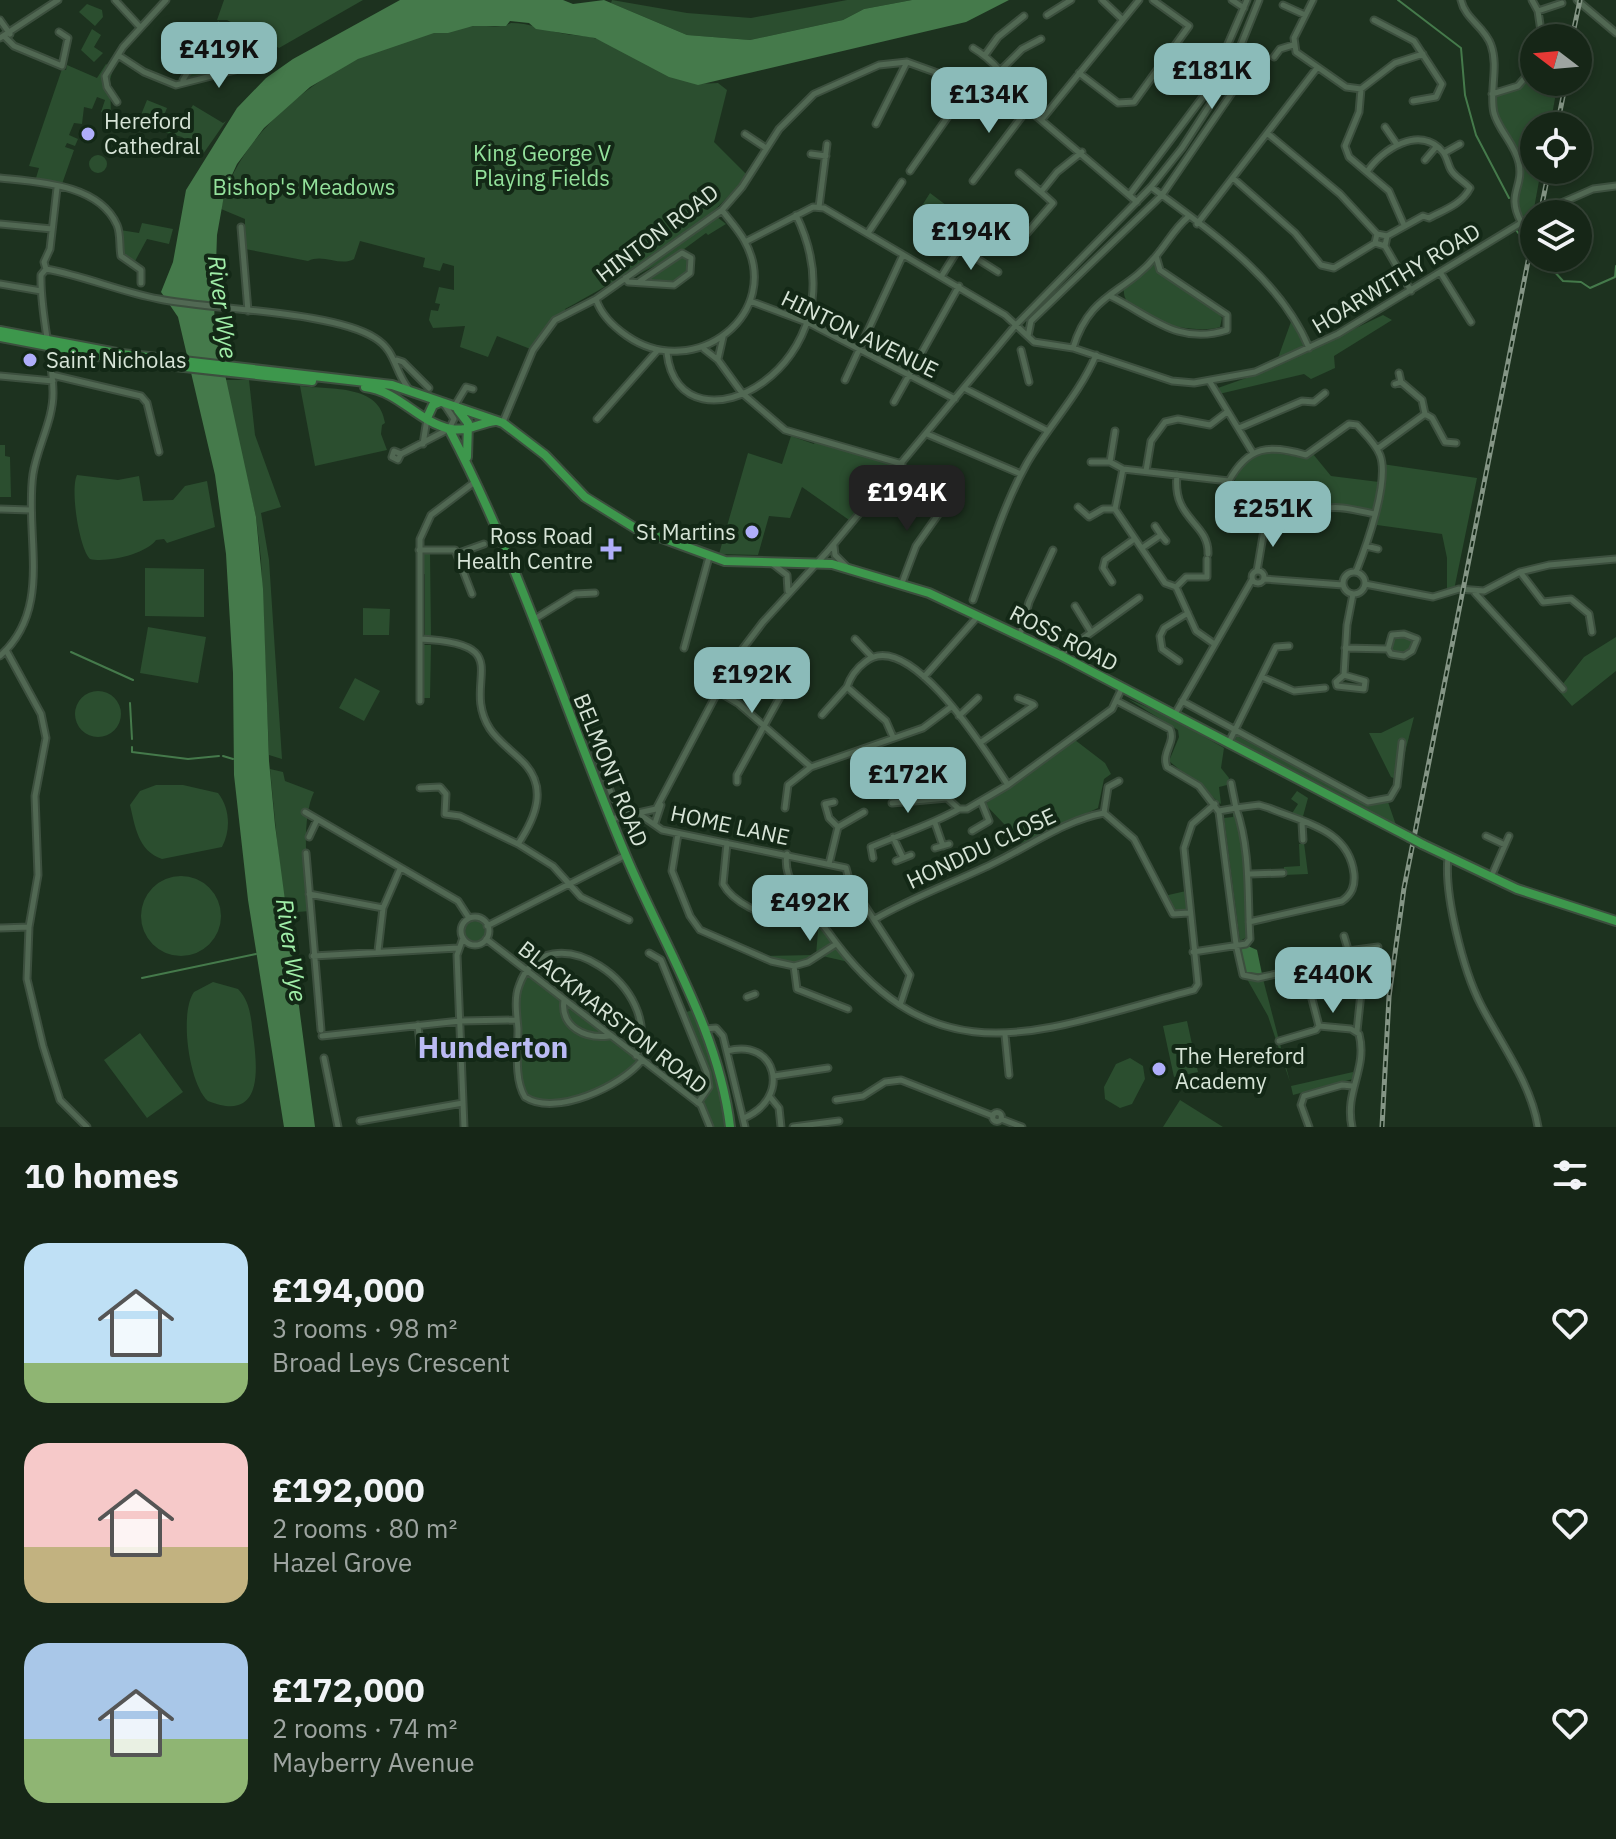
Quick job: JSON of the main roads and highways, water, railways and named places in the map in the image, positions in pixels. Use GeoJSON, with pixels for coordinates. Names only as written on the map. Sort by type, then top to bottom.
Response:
{"type":"FeatureCollection","features":[{"type":"Feature","properties":{"kind":"highway"},"geometry":{"type":"LineString","coordinates":[[0,331],[121,357],[362,384],[400,400],[449,429],[467,430],[500,422]]}},
{"type":"Feature","properties":{"kind":"highway"},"geometry":{"type":"LineString","coordinates":[[0,337],[48,343]]}},
{"type":"Feature","properties":{"kind":"highway","name":"ROSS ROAD"},"geometry":{"type":"LineString","coordinates":[[362,384],[396,385],[500,422],[532,443],[574,488],[602,509],[638,530],[709,557],[773,564],[846,566],[902,583],[978,615],[1448,857],[1553,902],[1616,921]]}},
{"type":"Feature","properties":{"kind":"highway"},"geometry":{"type":"LineString","coordinates":[[396,385],[400,400]]}},
{"type":"Feature","properties":{"kind":"highway"},"geometry":{"type":"LineString","coordinates":[[427,418],[433,405],[442,403]]}},
{"type":"Feature","properties":{"kind":"highway"},"geometry":{"type":"LineString","coordinates":[[454,408],[466,419],[467,462]]}},
{"type":"Feature","properties":{"kind":"highway","name":"BELMONT ROAD"},"geometry":{"type":"LineString","coordinates":[[449,429],[477,480],[611,819],[704,1029],[722,1078],[730,1127]]}},
{"type":"Feature","properties":{"kind":"water","name":"River Wye"},"geometry":{"type":"Polygon","coordinates":[[[400,0],[563,0],[573,4],[604,0],[687,35],[750,40],[843,20],[864,9],[912,0],[1009,0],[966,22],[698,85],[669,77],[595,38],[536,29],[529,23],[510,21],[506,26],[473,26],[448,33],[434,33],[358,59],[310,87],[264,128],[237,164],[225,190],[217,235],[214,324],[256,517],[263,589],[269,761],[275,825],[315,1127],[284,1127],[248,900],[234,775],[233,673],[226,554],[215,475],[178,317],[161,292],[173,262],[186,190],[237,108],[266,78],[293,59],[400,0]]]}},
{"type":"Feature","properties":{"kind":"waterway"},"geometry":{"type":"LineString","coordinates":[[1398,0],[1461,48],[1465,95],[1476,135],[1509,198]]}},
{"type":"Feature","properties":{"kind":"waterway"},"geometry":{"type":"LineString","coordinates":[[1516,230],[1520,235]]}},
{"type":"Feature","properties":{"kind":"waterway"},"geometry":{"type":"LineString","coordinates":[[1555,272],[1563,281],[1581,282],[1590,288],[1615,277],[1616,266]]}},
{"type":"Feature","properties":{"kind":"waterway"},"geometry":{"type":"LineString","coordinates":[[71,652],[133,680]]}},
{"type":"Feature","properties":{"kind":"waterway"},"geometry":{"type":"LineString","coordinates":[[130,703],[132,739]]}},
{"type":"Feature","properties":{"kind":"waterway"},"geometry":{"type":"LineString","coordinates":[[132,747],[132,752],[188,759],[219,756]]}},
{"type":"Feature","properties":{"kind":"waterway"},"geometry":{"type":"LineString","coordinates":[[223,756],[233,759]]}},
{"type":"Feature","properties":{"kind":"waterway"},"geometry":{"type":"LineString","coordinates":[[142,978],[256,954]]}},
{"type":"Feature","properties":{"kind":"railway"},"geometry":{"type":"LineString","coordinates":[[1575,24],[1580,0]]}},
{"type":"Feature","properties":{"kind":"railway"},"geometry":{"type":"LineString","coordinates":[[1560,112],[1563,96]]}},
{"type":"Feature","properties":{"kind":"railway"},"geometry":{"type":"LineString","coordinates":[[1543,200],[1546,184]]}},
{"type":"Feature","properties":{"kind":"railway"},"geometry":{"type":"LineString","coordinates":[[1382,1127],[1389,997],[1404,888],[1526,272]]}},
{"type":"Feature","properties":{"kind":"place","name":"Hereford Cathedral"},"geometry":{"type":"Point","coordinates":[88,134]}},
{"type":"Feature","properties":{"kind":"place","name":"Saint Nicholas"},"geometry":{"type":"Point","coordinates":[30,360]}},
{"type":"Feature","properties":{"kind":"place","name":"St Martins"},"geometry":{"type":"Point","coordinates":[752,532]}},
{"type":"Feature","properties":{"kind":"place","name":"Ross Road Health Centre"},"geometry":{"type":"Point","coordinates":[611,549]}},
{"type":"Feature","properties":{"kind":"place","name":"The Hereford Academy"},"geometry":{"type":"Point","coordinates":[1159,1069]}},
{"type":"Feature","properties":{"kind":"district","name":"Hunderton"},"geometry":{"type":"Point","coordinates":[493,1048]}},
{"type":"Feature","properties":{"kind":"park label","name":"King George V Playing Fields"},"geometry":{"type":"Point","coordinates":[542,166]}},
{"type":"Feature","properties":{"kind":"park label","name":"Bishop's Meadows"},"geometry":{"type":"Point","coordinates":[304,187]}}]}
